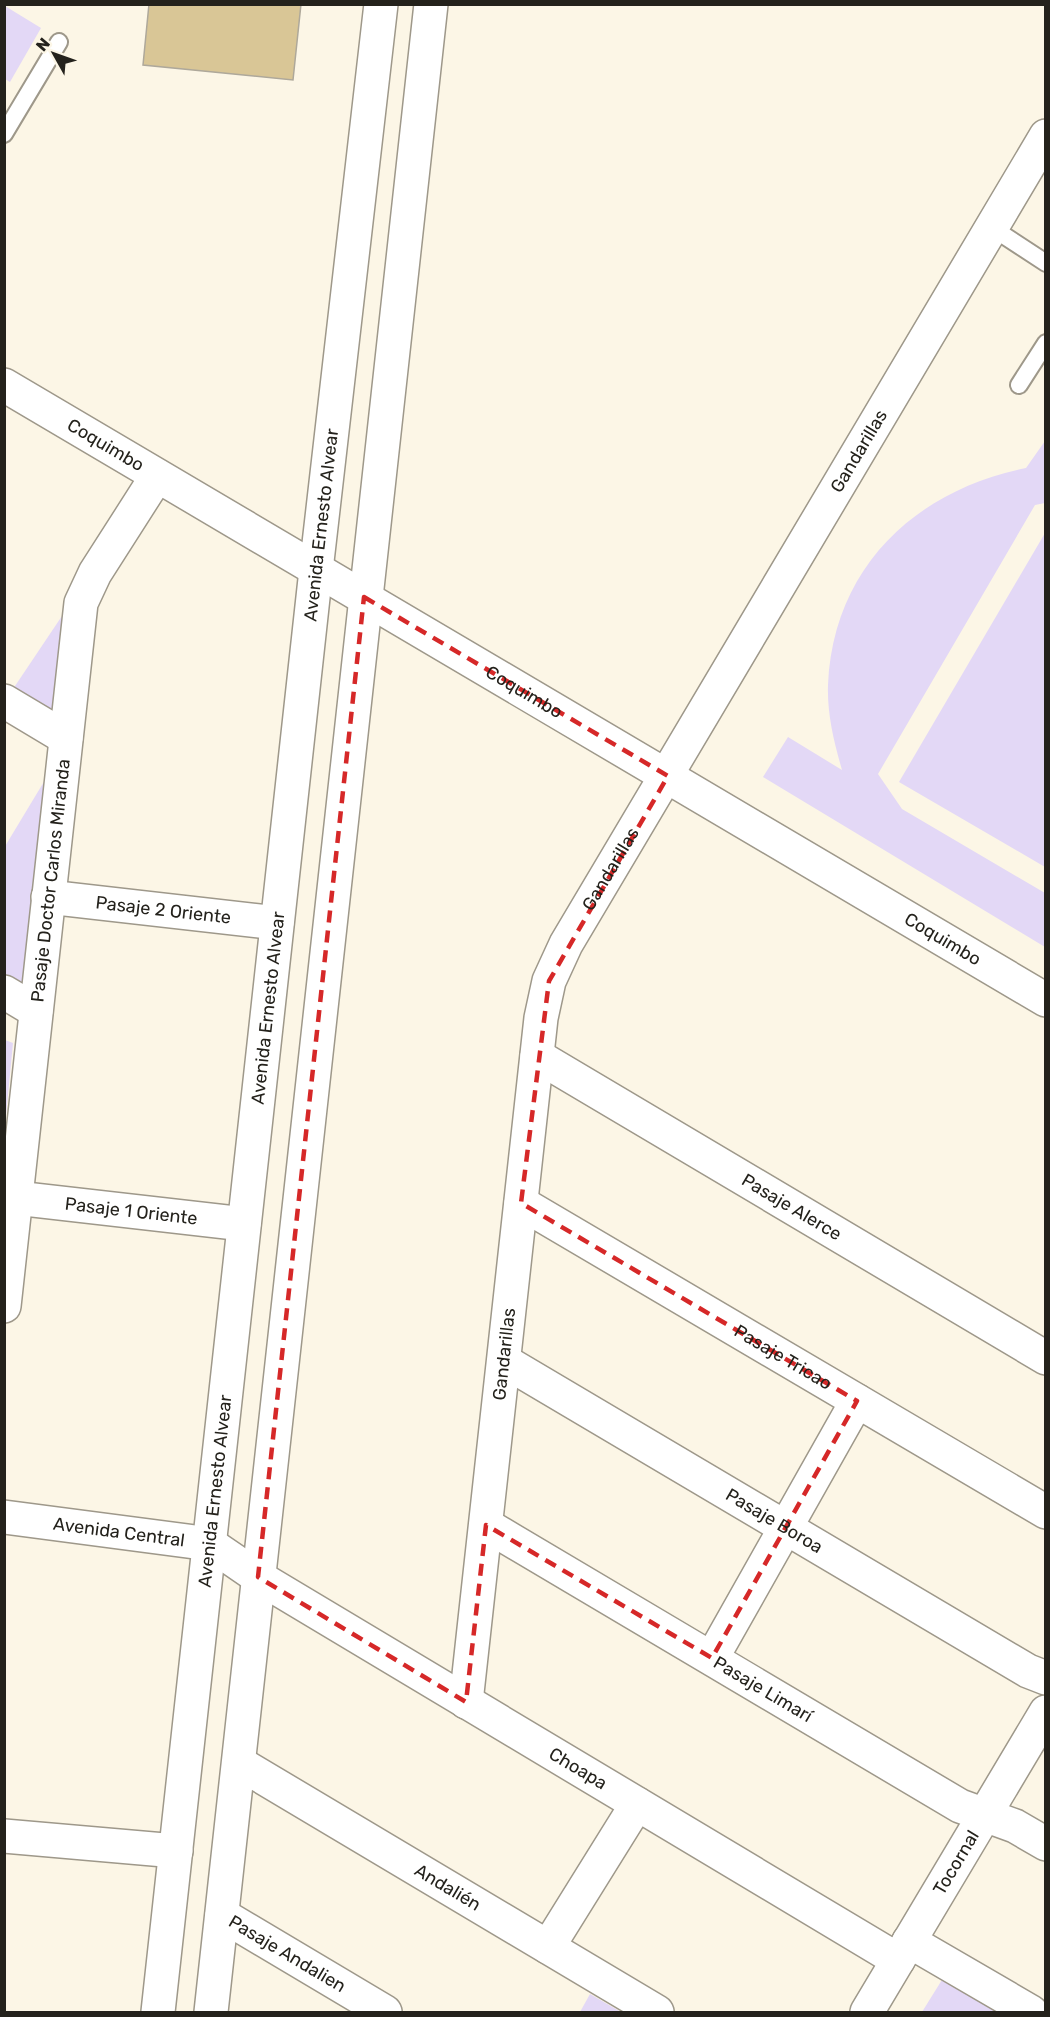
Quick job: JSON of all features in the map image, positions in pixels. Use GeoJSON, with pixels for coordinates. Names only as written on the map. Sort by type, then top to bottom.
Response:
{"type":"FeatureCollection","features":[{"type":"Feature","properties":{"kind":"street","name":"Avenida Ernesto Alvear"},"geometry":{"type":"LineString","coordinates":[[158,2013],[316,570],[381,4]]}},
{"type":"Feature","properties":{"kind":"street"},"geometry":{"type":"LineString","coordinates":[[211,2013],[364,597],[431,4]]}},
{"type":"Feature","properties":{"kind":"street","name":"Gandarillas"},"geometry":{"type":"LineString","coordinates":[[466,1702],[544,999],[557,962],[1046,136]]}},
{"type":"Feature","properties":{"kind":"street","name":"Coquimbo"},"geometry":{"type":"LineString","coordinates":[[4,385],[1046,1000]]}},
{"type":"Feature","properties":{"kind":"street","name":"Pasaje Doctor Carlos Miranda"},"geometry":{"type":"LineString","coordinates":[[5,1289],[81,603],[95,573],[157,476]]}},
{"type":"Feature","properties":{"kind":"street"},"geometry":{"type":"LineString","coordinates":[[4,701],[66,738]]}},
{"type":"Feature","properties":{"kind":"street","name":"Pasaje 2 Oriente"},"geometry":{"type":"LineString","coordinates":[[48,897],[277,923]]}},
{"type":"Feature","properties":{"kind":"street"},"geometry":{"type":"LineString","coordinates":[[4,992],[36,1011]]}},
{"type":"Feature","properties":{"kind":"street","name":"Pasaje Alerce"},"geometry":{"type":"LineString","coordinates":[[537,1056],[1046,1358]]}},
{"type":"Feature","properties":{"kind":"street","name":"Pasaje 1 Oriente"},"geometry":{"type":"LineString","coordinates":[[16,1198],[244,1224]]}},
{"type":"Feature","properties":{"kind":"street","name":"Pasaje Tricao"},"geometry":{"type":"LineString","coordinates":[[521,1203],[1046,1512]]}},
{"type":"Feature","properties":{"kind":"street","name":"Pasaje Boroa"},"geometry":{"type":"LineString","coordinates":[[504,1361],[1028,1671],[1046,1678]]}},
{"type":"Feature","properties":{"kind":"street"},"geometry":{"type":"LineString","coordinates":[[712,1658],[857,1401]]}},
{"type":"Feature","properties":{"kind":"street","name":"Avenida Central"},"geometry":{"type":"LineString","coordinates":[[4,1517],[210,1544],[258,1577]]}},
{"type":"Feature","properties":{"kind":"street","name":"Pasaje Limarí"},"geometry":{"type":"LineString","coordinates":[[486,1525],[960,1806],[1015,1826],[1046,1844]]}},
{"type":"Feature","properties":{"kind":"street","name":"Choapa"},"geometry":{"type":"LineString","coordinates":[[258,1577],[637,1804],[904,1950],[1031,2013]]}},
{"type":"Feature","properties":{"kind":"street","name":"Tocornal"},"geometry":{"type":"LineString","coordinates":[[867,2013],[1046,1712]]}},
{"type":"Feature","properties":{"kind":"street","name":"Andalién"},"geometry":{"type":"LineString","coordinates":[[239,1763],[657,2013]]}},
{"type":"Feature","properties":{"kind":"street"},"geometry":{"type":"LineString","coordinates":[[548,1947],[637,1804]]}},
{"type":"Feature","properties":{"kind":"street"},"geometry":{"type":"LineString","coordinates":[[4,1836],[176,1851]]}},
{"type":"Feature","properties":{"kind":"street","name":"Pasaje Andalien"},"geometry":{"type":"LineString","coordinates":[[222,1915],[386,2013]]}},
{"type":"Feature","properties":{"kind":"lane"},"geometry":{"type":"LineString","coordinates":[[4,134],[59,42]]}},
{"type":"Feature","properties":{"kind":"lane"},"geometry":{"type":"LineString","coordinates":[[991,227],[1046,263]]}},
{"type":"Feature","properties":{"kind":"lane"},"geometry":{"type":"LineString","coordinates":[[1019,385],[1046,343]]}},
{"type":"Feature","properties":{"kind":"highlighted area"},"geometry":{"type":"Polygon","coordinates":[[[364,597],[668,776],[549,981],[521,1203],[857,1401],[712,1658],[486,1525],[466,1702],[258,1577],[364,597]]]}},
{"type":"Feature","properties":{"kind":"shaded area"},"geometry":{"type":"Polygon","coordinates":[[[5,6],[41,28],[10,82],[5,79],[5,6]]]}},
{"type":"Feature","properties":{"kind":"shaded area"},"geometry":{"type":"Polygon","coordinates":[[[1045,441],[1045,503],[1035,505],[878,774],[902,809],[1045,893],[1045,947],[763,777],[788,737],[842,770],[829,707],[828,685],[833,643],[846,604],[864,570],[888,540],[916,515],[949,495],[986,479],[1026,468],[1045,441]]]}},
{"type":"Feature","properties":{"kind":"shaded area"},"geometry":{"type":"Polygon","coordinates":[[[1045,533],[1045,867],[899,782],[1045,533]]]}},
{"type":"Feature","properties":{"kind":"shaded area"},"geometry":{"type":"Polygon","coordinates":[[[66,610],[54,719],[11,692],[66,610]]]}},
{"type":"Feature","properties":{"kind":"shaded area"},"geometry":{"type":"Polygon","coordinates":[[[45,780],[33,993],[5,975],[4,848],[45,780]]]}},
{"type":"Feature","properties":{"kind":"shaded area"},"geometry":{"type":"Polygon","coordinates":[[[4,1040],[13,1043],[5,1126],[4,1040]]]}},
{"type":"Feature","properties":{"kind":"shaded area"},"geometry":{"type":"Polygon","coordinates":[[[945,1975],[1007,2012],[922,2012],[945,1975]]]}},
{"type":"Feature","properties":{"kind":"shaded area"},"geometry":{"type":"Polygon","coordinates":[[[590,1994],[621,2012],[580,2012],[590,1994]]]}},
{"type":"Feature","properties":{"kind":"building"},"geometry":{"type":"Polygon","coordinates":[[[149,4],[301,4],[293,80],[143,65],[149,4]]]}}]}
